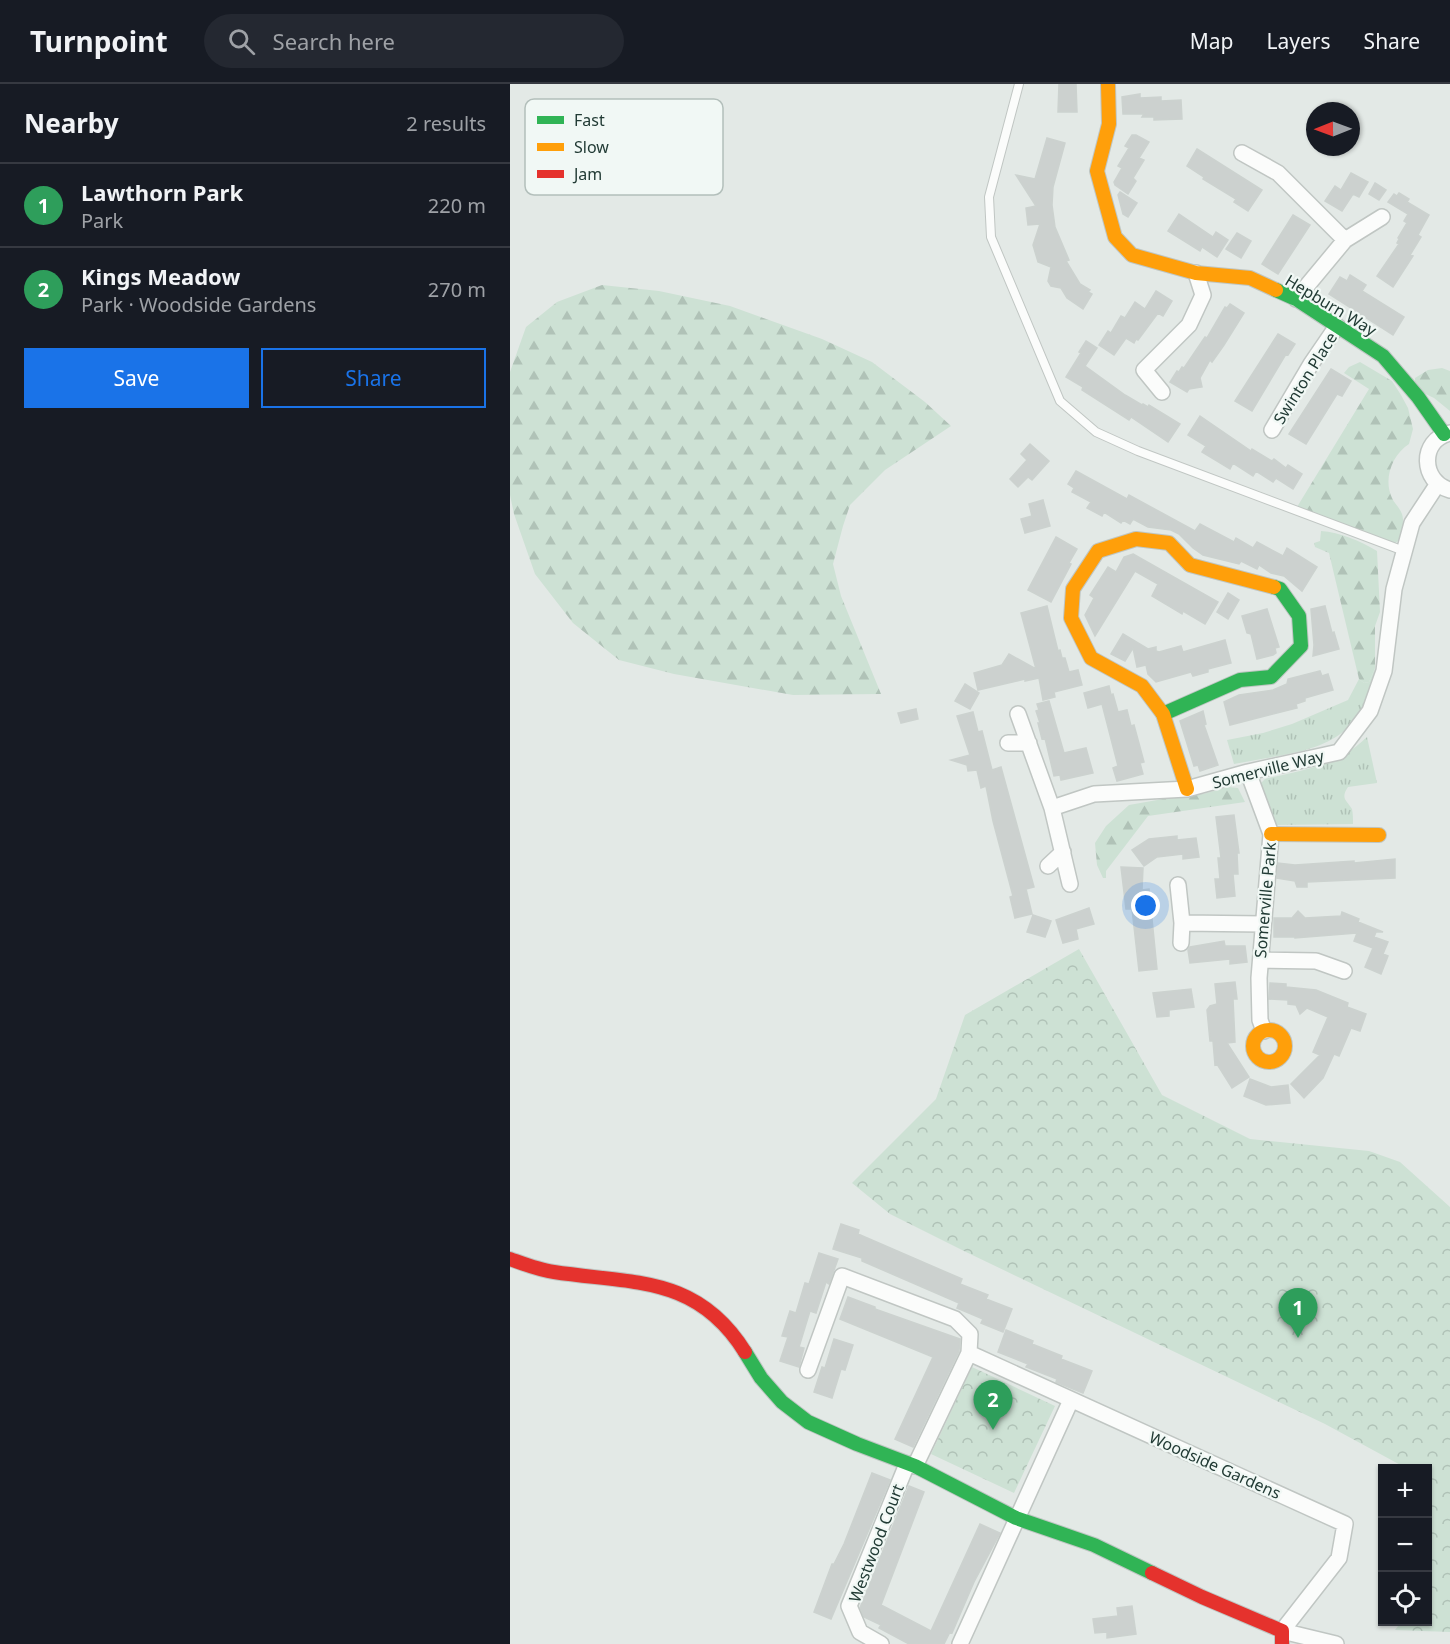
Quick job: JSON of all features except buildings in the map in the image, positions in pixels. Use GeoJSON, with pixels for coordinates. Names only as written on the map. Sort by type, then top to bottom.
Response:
{"type":"FeatureCollection","features":[{"type":"Feature","properties":{"kind":"street","name":"Hepburn Way"},"geometry":{"type":"LineString","coordinates":[[1108,84],[1109,124],[1097,171],[1115,237],[1132,255],[1196,273],[1250,278],[1296,299],[1383,356],[1447,434]]}},
{"type":"Feature","properties":{"kind":"street"},"geometry":{"type":"LineString","coordinates":[[1242,153],[1278,173],[1345,240]]}},
{"type":"Feature","properties":{"kind":"street"},"geometry":{"type":"LineString","coordinates":[[1296,299],[1345,240],[1382,218]]}},
{"type":"Feature","properties":{"kind":"street"},"geometry":{"type":"LineString","coordinates":[[1162,392],[1144,370],[1189,325],[1203,296],[1196,273]]}},
{"type":"Feature","properties":{"kind":"street","name":"Swinton Place"},"geometry":{"type":"LineString","coordinates":[[1272,430],[1311,364],[1337,326]]}},
{"type":"Feature","properties":{"kind":"street"},"geometry":{"type":"LineString","coordinates":[[1444,487],[1429,474],[1426,464],[1427,454],[1437,438],[1447,434]]}},
{"type":"Feature","properties":{"kind":"street","name":"Somerville Way"},"geometry":{"type":"LineString","coordinates":[[1052,808],[1094,794],[1187,789],[1248,772],[1338,752],[1370,711],[1384,671],[1394,589],[1412,524],[1444,487]]}},
{"type":"Feature","properties":{"kind":"street"},"geometry":{"type":"LineString","coordinates":[[1163,714],[1240,680],[1271,677],[1301,646],[1299,615],[1280,590],[1190,565],[1169,543],[1136,539],[1098,551],[1073,589],[1071,618],[1090,658],[1142,686],[1163,714],[1187,789]]}},
{"type":"Feature","properties":{"kind":"street"},"geometry":{"type":"LineString","coordinates":[[1018,714],[1052,808],[1070,884]]}},
{"type":"Feature","properties":{"kind":"street"},"geometry":{"type":"LineString","coordinates":[[1008,743],[1029,742]]}},
{"type":"Feature","properties":{"kind":"street","name":"Somerville Park"},"geometry":{"type":"LineString","coordinates":[[1248,772],[1271,834],[1261,960],[1260,1020],[1264,1031]]}},
{"type":"Feature","properties":{"kind":"street"},"geometry":{"type":"LineString","coordinates":[[1271,834],[1379,835]]}},
{"type":"Feature","properties":{"kind":"street"},"geometry":{"type":"LineString","coordinates":[[1048,866],[1063,852]]}},
{"type":"Feature","properties":{"kind":"street"},"geometry":{"type":"LineString","coordinates":[[1178,885],[1182,923],[1181,943]]}},
{"type":"Feature","properties":{"kind":"street"},"geometry":{"type":"LineString","coordinates":[[1182,923],[1263,924]]}},
{"type":"Feature","properties":{"kind":"street"},"geometry":{"type":"LineString","coordinates":[[1261,960],[1316,961],[1344,971]]}},
{"type":"Feature","properties":{"kind":"street"},"geometry":{"type":"LineString","coordinates":[[510,1259],[550,1272],[627,1281],[672,1290],[692,1298],[711,1311],[738,1341],[761,1378],[782,1402],[808,1422],[911,1465],[1016,1518],[1094,1545],[1282,1638],[1336,1644]]}},
{"type":"Feature","properties":{"kind":"street"},"geometry":{"type":"LineString","coordinates":[[808,1370],[842,1276],[955,1319],[970,1334],[969,1353],[911,1465]]}},
{"type":"Feature","properties":{"kind":"street","name":"Woodside Gardens"},"geometry":{"type":"LineString","coordinates":[[969,1353],[1345,1524],[1339,1558],[1282,1638]]}},
{"type":"Feature","properties":{"kind":"street"},"geometry":{"type":"LineString","coordinates":[[960,1644],[1071,1400]]}},
{"type":"Feature","properties":{"kind":"street","name":"Westwood Court"},"geometry":{"type":"LineString","coordinates":[[881,1644],[860,1632],[849,1606],[911,1465]]}},
{"type":"Feature","properties":{"kind":"lane"},"geometry":{"type":"LineString","coordinates":[[1019,84],[988,197],[991,237],[1060,401],[1096,432],[1138,451],[1404,551]]}},
{"type":"Feature","properties":{"kind":"green space"},"geometry":{"type":"Polygon","coordinates":[[[602,285],[659,291],[730,306],[822,339],[872,362],[925,402],[951,426],[885,470],[850,505],[833,564],[841,596],[881,694],[793,695],[674,674],[619,660],[573,623],[535,574],[514,514],[510,495],[510,372],[526,327],[557,302],[602,285]]]}},
{"type":"Feature","properties":{"kind":"green space"},"geometry":{"type":"Polygon","coordinates":[[[1360,362],[1392,381],[1408,408],[1413,429],[1409,444],[1398,454],[1389,475],[1389,491],[1403,519],[1403,538],[1395,543],[1297,507],[1369,389],[1344,373],[1349,367],[1360,362]]]}},
{"type":"Feature","properties":{"kind":"green space"},"geometry":{"type":"Polygon","coordinates":[[[1442,368],[1450,371],[1450,411],[1434,398],[1415,389],[1415,378],[1428,370],[1442,368]]]}},
{"type":"Feature","properties":{"kind":"green space"},"geometry":{"type":"Polygon","coordinates":[[[1321,531],[1350,538],[1377,551],[1380,612],[1375,626],[1375,668],[1369,682],[1364,683],[1359,679],[1329,553],[1315,547],[1314,543],[1320,541],[1321,531]]]}},
{"type":"Feature","properties":{"kind":"green space"},"geometry":{"type":"Polygon","coordinates":[[[1375,668],[1368,696],[1357,717],[1343,732],[1326,743],[1306,750],[1234,764],[1227,740],[1263,733],[1292,724],[1348,700],[1359,679],[1364,683],[1369,682],[1375,668]]]}},
{"type":"Feature","properties":{"kind":"green space"},"geometry":{"type":"Polygon","coordinates":[[[1367,737],[1377,783],[1348,787],[1344,797],[1352,809],[1353,824],[1276,825],[1260,784],[1265,779],[1332,761],[1344,755],[1367,737]]]}},
{"type":"Feature","properties":{"kind":"green space"},"geometry":{"type":"Polygon","coordinates":[[[1228,787],[1238,788],[1245,802],[1148,816],[1106,871],[1106,878],[1103,878],[1097,865],[1095,843],[1106,826],[1129,805],[1203,794],[1228,787]]]}},
{"type":"Feature","properties":{"kind":"green space"},"geometry":{"type":"Polygon","coordinates":[[[1079,949],[1162,1095],[1250,1139],[1369,1151],[1400,1162],[1450,1207],[1450,1632],[1395,1630],[1398,1626],[1432,1626],[1432,1464],[1399,1464],[1325,1424],[890,1214],[852,1183],[936,1099],[965,1015],[1079,949]]]}},
{"type":"Feature","properties":{"kind":"green space"},"geometry":{"type":"Polygon","coordinates":[[[972,1367],[1055,1406],[1014,1493],[931,1454],[972,1367]]]}},
{"type":"Feature","properties":{"kind":"traffic: fast"},"geometry":{"type":"LineString","coordinates":[[1276,290],[1296,299],[1383,356],[1418,397],[1444,434]]}},
{"type":"Feature","properties":{"kind":"traffic: fast"},"geometry":{"type":"LineString","coordinates":[[1163,714],[1240,680],[1271,677],[1301,646],[1299,616],[1280,589],[1274,587]]}},
{"type":"Feature","properties":{"kind":"traffic: fast"},"geometry":{"type":"LineString","coordinates":[[745,1352],[761,1378],[782,1402],[808,1422],[915,1466],[1016,1518],[1094,1545],[1152,1573]]}},
{"type":"Feature","properties":{"kind":"traffic: slow"},"geometry":{"type":"LineString","coordinates":[[1108,84],[1109,124],[1097,171],[1115,237],[1132,255],[1196,273],[1250,278],[1276,290]]}},
{"type":"Feature","properties":{"kind":"traffic: slow"},"geometry":{"type":"LineString","coordinates":[[1187,789],[1163,714],[1142,686],[1091,658],[1071,618],[1073,589],[1098,551],[1136,539],[1169,543],[1190,565],[1274,587]]}},
{"type":"Feature","properties":{"kind":"traffic: slow"},"geometry":{"type":"LineString","coordinates":[[1271,834],[1379,835]]}},
{"type":"Feature","properties":{"kind":"traffic: slow"},"geometry":{"type":"LineString","coordinates":[[1269,1030],[1280,1035],[1285,1046],[1280,1057],[1269,1062],[1258,1057],[1253,1046],[1258,1035],[1269,1030]]}},
{"type":"Feature","properties":{"kind":"traffic: jam"},"geometry":{"type":"LineString","coordinates":[[510,1259],[548,1271],[636,1282],[684,1296],[706,1309],[726,1327],[745,1352]]}},
{"type":"Feature","properties":{"kind":"traffic: jam"},"geometry":{"type":"LineString","coordinates":[[1152,1573],[1282,1631],[1282,1644]]}},
{"type":"Feature","properties":{"kind":"place","name":"Lawthorn Park"},"geometry":{"type":"Point","coordinates":[1298,1338]}},
{"type":"Feature","properties":{"kind":"place","name":"Kings Meadow"},"geometry":{"type":"Point","coordinates":[993,1430]}}]}
